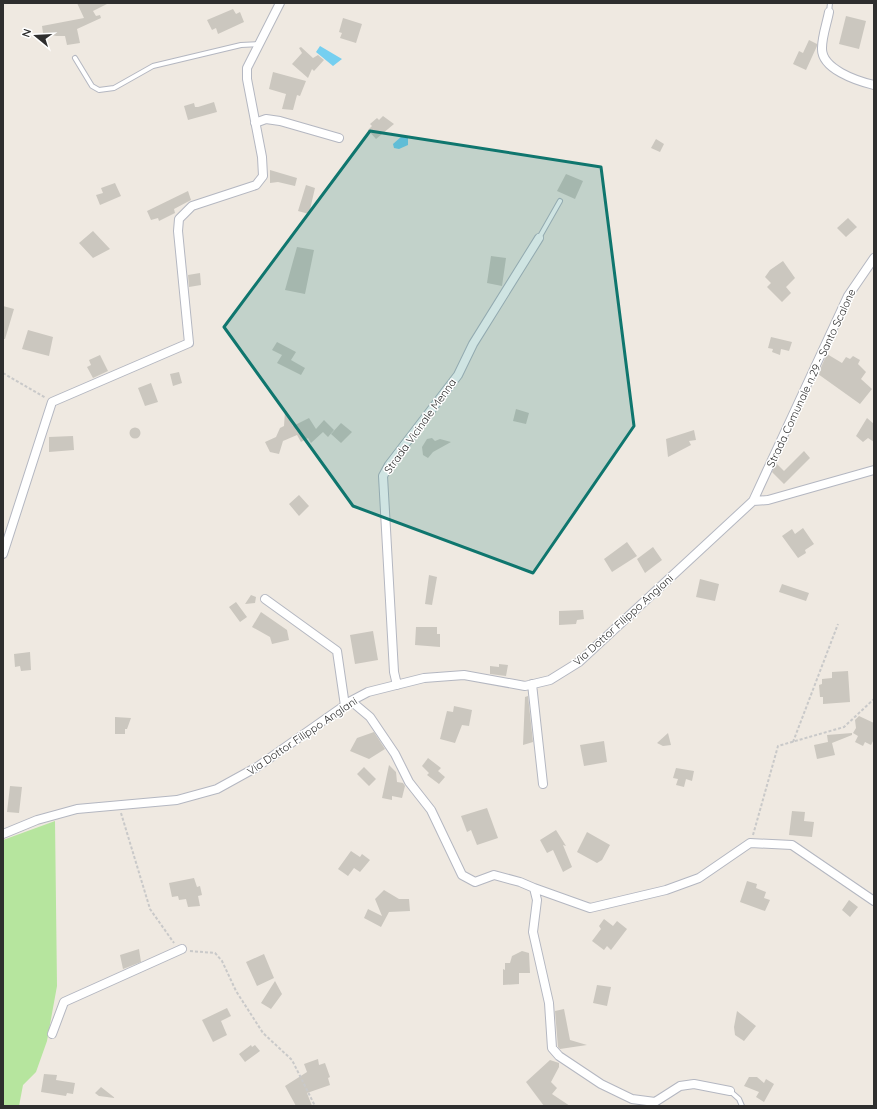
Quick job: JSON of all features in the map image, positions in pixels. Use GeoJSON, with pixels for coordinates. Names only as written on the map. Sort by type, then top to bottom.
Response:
{"type":"FeatureCollection","features":[{"type":"Feature","properties":{"kind":"street"},"geometry":{"type":"LineString","coordinates":[[3,554],[52,402],[189,343],[178,231],[179,220],[192,206],[256,185],[263,176],[262,157],[247,79],[247,68],[280,3]]}},
{"type":"Feature","properties":{"kind":"street"},"geometry":{"type":"LineString","coordinates":[[830,7],[822,48],[823,58],[832,67],[863,82],[874,85]]}},
{"type":"Feature","properties":{"kind":"street"},"geometry":{"type":"LineString","coordinates":[[255,123],[266,119],[280,120],[339,138]]}},
{"type":"Feature","properties":{"kind":"street","name":"Strada Vicinale Menna"},"geometry":{"type":"LineString","coordinates":[[397,685],[394,672],[383,476],[389,465],[458,374],[477,338],[539,238]]}},
{"type":"Feature","properties":{"kind":"street","name":"Strada Comunale n.29 - Santo Scalone"},"geometry":{"type":"LineString","coordinates":[[753,501],[848,296],[874,258]]}},
{"type":"Feature","properties":{"kind":"street"},"geometry":{"type":"LineString","coordinates":[[753,501],[768,500],[874,470]]}},
{"type":"Feature","properties":{"kind":"street","name":"Via Dottor Filippo Anglani"},"geometry":{"type":"LineString","coordinates":[[3,834],[38,820],[77,809],[177,800],[217,789],[257,767],[348,703],[368,692],[424,678],[464,675],[525,686],[550,680],[579,662],[753,501]]}},
{"type":"Feature","properties":{"kind":"street"},"geometry":{"type":"LineString","coordinates":[[265,599],[337,651],[348,703],[370,717],[395,754],[409,782],[431,810],[462,875],[475,882],[494,875],[520,882],[590,908],[666,890],[699,878],[750,843],[792,845],[874,901]]}},
{"type":"Feature","properties":{"kind":"street"},"geometry":{"type":"LineString","coordinates":[[532,684],[543,784]]}},
{"type":"Feature","properties":{"kind":"street"},"geometry":{"type":"LineString","coordinates":[[534,888],[537,900],[533,932],[549,1003],[552,1048],[559,1056],[602,1084],[632,1099],[655,1102],[680,1086],[694,1084],[730,1091]]}},
{"type":"Feature","properties":{"kind":"street"},"geometry":{"type":"LineString","coordinates":[[52,1034],[64,1002],[182,949]]}},
{"type":"Feature","properties":{"kind":"lane"},"geometry":{"type":"LineString","coordinates":[[75,58],[92,86],[100,90],[114,88],[153,66],[241,45],[260,44]]}},
{"type":"Feature","properties":{"kind":"lane"},"geometry":{"type":"LineString","coordinates":[[539,238],[560,201]]}},
{"type":"Feature","properties":{"kind":"lane"},"geometry":{"type":"LineString","coordinates":[[730,1091],[738,1099],[742,1106]]}},
{"type":"Feature","properties":{"kind":"path"},"geometry":{"type":"LineString","coordinates":[[3,373],[52,402]]}},
{"type":"Feature","properties":{"kind":"path"},"geometry":{"type":"LineString","coordinates":[[792,742],[838,624]]}},
{"type":"Feature","properties":{"kind":"path"},"geometry":{"type":"LineString","coordinates":[[750,843],[778,746],[844,727],[874,699]]}},
{"type":"Feature","properties":{"kind":"path"},"geometry":{"type":"LineString","coordinates":[[120,806],[150,909],[171,940],[184,951],[215,952],[222,961],[236,991],[263,1033],[292,1060],[315,1106]]}},
{"type":"Feature","properties":{"kind":"highlighted area"},"geometry":{"type":"Polygon","coordinates":[[[370,131],[601,167],[634,426],[533,573],[353,506],[224,327],[370,131]]]}},
{"type":"Feature","properties":{"kind":"green space"},"geometry":{"type":"Polygon","coordinates":[[[55,821],[57,986],[47,1041],[36,1072],[23,1085],[19,1106],[3,1106],[3,840],[55,821]]]}},
{"type":"Feature","properties":{"kind":"water"},"geometry":{"type":"Polygon","coordinates":[[[320,46],[342,59],[333,66],[316,52],[320,46]]]}},
{"type":"Feature","properties":{"kind":"water"},"geometry":{"type":"Polygon","coordinates":[[[402,136],[408,137],[408,145],[399,149],[394,148],[393,144],[402,136]]]}},
{"type":"Feature","properties":{"kind":"building"},"geometry":{"type":"Polygon","coordinates":[[[77,3],[109,3],[93,11],[96,16],[100,15],[101,18],[77,29],[80,43],[67,45],[65,36],[56,36],[43,33],[42,26],[84,18],[77,3]]]}},
{"type":"Feature","properties":{"kind":"building"},"geometry":{"type":"Polygon","coordinates":[[[233,9],[236,14],[240,12],[244,22],[218,34],[216,28],[212,30],[207,20],[233,9]]]}},
{"type":"Feature","properties":{"kind":"building"},"geometry":{"type":"Polygon","coordinates":[[[846,16],[866,21],[859,49],[839,44],[846,16]]]}},
{"type":"Feature","properties":{"kind":"building"},"geometry":{"type":"Polygon","coordinates":[[[343,18],[362,24],[356,43],[340,38],[342,33],[339,32],[343,18]]]}},
{"type":"Feature","properties":{"kind":"building"},"geometry":{"type":"Polygon","coordinates":[[[809,40],[817,44],[817,46],[806,70],[793,64],[799,51],[803,53],[809,40]]]}},
{"type":"Feature","properties":{"kind":"building"},"geometry":{"type":"Polygon","coordinates":[[[301,47],[313,58],[318,55],[324,60],[314,71],[312,69],[308,78],[292,64],[302,53],[299,48],[301,47]]]}},
{"type":"Feature","properties":{"kind":"building"},"geometry":{"type":"Polygon","coordinates":[[[273,72],[306,81],[300,96],[297,95],[293,110],[282,109],[286,94],[269,89],[273,72]]]}},
{"type":"Feature","properties":{"kind":"building"},"geometry":{"type":"Polygon","coordinates":[[[214,102],[217,112],[188,120],[184,106],[194,103],[195,107],[198,107],[214,102]]]}},
{"type":"Feature","properties":{"kind":"building"},"geometry":{"type":"Polygon","coordinates":[[[383,116],[394,124],[376,139],[368,130],[372,126],[370,124],[377,118],[379,120],[383,116]]]}},
{"type":"Feature","properties":{"kind":"building"},"geometry":{"type":"Polygon","coordinates":[[[656,139],[664,144],[660,152],[651,148],[656,139]]]}},
{"type":"Feature","properties":{"kind":"building"},"geometry":{"type":"Polygon","coordinates":[[[270,170],[297,178],[295,186],[278,182],[270,183],[270,170]]]}},
{"type":"Feature","properties":{"kind":"building"},"geometry":{"type":"Polygon","coordinates":[[[566,174],[583,181],[575,199],[557,191],[566,174]]]}},
{"type":"Feature","properties":{"kind":"building"},"geometry":{"type":"Polygon","coordinates":[[[115,183],[121,196],[100,205],[96,195],[103,193],[101,188],[115,183]]]}},
{"type":"Feature","properties":{"kind":"building"},"geometry":{"type":"Polygon","coordinates":[[[306,185],[315,188],[309,214],[298,211],[306,185]]]}},
{"type":"Feature","properties":{"kind":"building"},"geometry":{"type":"Polygon","coordinates":[[[188,191],[191,200],[174,209],[175,213],[159,221],[158,218],[151,220],[147,211],[188,191]]]}},
{"type":"Feature","properties":{"kind":"building"},"geometry":{"type":"Polygon","coordinates":[[[848,218],[857,227],[846,237],[837,228],[848,218]]]}},
{"type":"Feature","properties":{"kind":"building"},"geometry":{"type":"Polygon","coordinates":[[[93,231],[110,249],[93,258],[79,243],[93,231]]]}},
{"type":"Feature","properties":{"kind":"building"},"geometry":{"type":"Polygon","coordinates":[[[297,247],[314,250],[305,294],[285,290],[297,247]]]}},
{"type":"Feature","properties":{"kind":"building"},"geometry":{"type":"Polygon","coordinates":[[[491,256],[506,258],[502,286],[487,283],[491,256]]]}},
{"type":"Feature","properties":{"kind":"building"},"geometry":{"type":"Polygon","coordinates":[[[783,261],[795,278],[786,287],[791,293],[782,302],[767,287],[771,283],[765,277],[770,270],[783,261]]]}},
{"type":"Feature","properties":{"kind":"building"},"geometry":{"type":"Polygon","coordinates":[[[200,273],[201,285],[189,287],[188,275],[200,273]]]}},
{"type":"Feature","properties":{"kind":"building"},"geometry":{"type":"Polygon","coordinates":[[[3,306],[14,309],[5,339],[3,339],[3,306]]]}},
{"type":"Feature","properties":{"kind":"building"},"geometry":{"type":"Polygon","coordinates":[[[28,330],[53,337],[49,356],[22,349],[28,330]]]}},
{"type":"Feature","properties":{"kind":"building"},"geometry":{"type":"Polygon","coordinates":[[[771,337],[792,342],[789,351],[781,349],[780,355],[772,352],[773,349],[768,348],[771,337]]]}},
{"type":"Feature","properties":{"kind":"building"},"geometry":{"type":"Polygon","coordinates":[[[277,342],[296,352],[291,360],[305,368],[301,375],[277,363],[282,355],[272,350],[277,342]]]}},
{"type":"Feature","properties":{"kind":"building"},"geometry":{"type":"Polygon","coordinates":[[[827,354],[842,363],[846,357],[850,359],[853,356],[860,360],[858,364],[866,372],[861,379],[872,389],[860,404],[818,374],[827,354]]]}},
{"type":"Feature","properties":{"kind":"building"},"geometry":{"type":"Polygon","coordinates":[[[100,355],[108,371],[93,378],[87,367],[91,365],[89,360],[100,355]]]}},
{"type":"Feature","properties":{"kind":"building"},"geometry":{"type":"Polygon","coordinates":[[[179,372],[182,383],[173,386],[170,374],[179,372]]]}},
{"type":"Feature","properties":{"kind":"building"},"geometry":{"type":"Polygon","coordinates":[[[151,383],[158,402],[145,406],[138,388],[151,383]]]}},
{"type":"Feature","properties":{"kind":"building"},"geometry":{"type":"Polygon","coordinates":[[[516,409],[529,413],[526,424],[513,421],[516,409]]]}},
{"type":"Feature","properties":{"kind":"building"},"geometry":{"type":"Polygon","coordinates":[[[285,411],[293,426],[309,418],[316,429],[324,420],[334,430],[328,437],[323,432],[311,443],[308,438],[301,442],[297,435],[283,441],[279,454],[270,452],[265,442],[276,437],[280,428],[284,426],[285,411]]]}},
{"type":"Feature","properties":{"kind":"building"},"geometry":{"type":"Polygon","coordinates":[[[867,418],[874,424],[874,442],[868,438],[863,442],[856,436],[867,418]]]}},
{"type":"Feature","properties":{"kind":"building"},"geometry":{"type":"Polygon","coordinates":[[[341,423],[352,432],[341,443],[331,434],[341,423]]]}},
{"type":"Feature","properties":{"kind":"building"},"geometry":{"type":"Polygon","coordinates":[[[133,428],[137,428],[139,429],[139,437],[133,438],[130,435],[130,431],[133,428]]]}},
{"type":"Feature","properties":{"kind":"building"},"geometry":{"type":"Polygon","coordinates":[[[694,430],[696,440],[689,441],[691,445],[668,457],[666,439],[694,430]]]}},
{"type":"Feature","properties":{"kind":"building"},"geometry":{"type":"Polygon","coordinates":[[[73,436],[74,450],[49,452],[49,437],[73,436]]]}},
{"type":"Feature","properties":{"kind":"building"},"geometry":{"type":"Polygon","coordinates":[[[432,438],[435,441],[440,439],[451,442],[433,452],[428,458],[423,455],[422,447],[427,439],[432,438]]]}},
{"type":"Feature","properties":{"kind":"building"},"geometry":{"type":"Polygon","coordinates":[[[804,451],[810,458],[784,484],[772,472],[776,463],[784,471],[804,451]]]}},
{"type":"Feature","properties":{"kind":"building"},"geometry":{"type":"Polygon","coordinates":[[[299,495],[309,506],[299,516],[289,504],[299,495]]]}},
{"type":"Feature","properties":{"kind":"building"},"geometry":{"type":"Polygon","coordinates":[[[803,528],[814,544],[805,550],[806,553],[798,558],[782,536],[792,529],[795,534],[803,528]]]}},
{"type":"Feature","properties":{"kind":"building"},"geometry":{"type":"Polygon","coordinates":[[[627,542],[637,556],[612,572],[604,559],[627,542]]]}},
{"type":"Feature","properties":{"kind":"building"},"geometry":{"type":"Polygon","coordinates":[[[653,547],[662,560],[645,573],[637,559],[653,547]]]}},
{"type":"Feature","properties":{"kind":"building"},"geometry":{"type":"Polygon","coordinates":[[[429,575],[437,577],[432,605],[425,604],[429,575]]]}},
{"type":"Feature","properties":{"kind":"building"},"geometry":{"type":"Polygon","coordinates":[[[700,579],[719,584],[715,601],[696,597],[700,579]]]}},
{"type":"Feature","properties":{"kind":"building"},"geometry":{"type":"Polygon","coordinates":[[[782,584],[809,593],[806,601],[779,592],[782,584]]]}},
{"type":"Feature","properties":{"kind":"building"},"geometry":{"type":"Polygon","coordinates":[[[251,595],[256,597],[255,603],[245,604],[251,595]]]}},
{"type":"Feature","properties":{"kind":"building"},"geometry":{"type":"Polygon","coordinates":[[[236,602],[247,617],[240,622],[229,607],[236,602]]]}},
{"type":"Feature","properties":{"kind":"building"},"geometry":{"type":"Polygon","coordinates":[[[583,610],[584,619],[577,620],[576,624],[559,625],[559,611],[583,610]]]}},
{"type":"Feature","properties":{"kind":"building"},"geometry":{"type":"Polygon","coordinates":[[[261,612],[287,630],[289,640],[272,644],[270,637],[252,627],[261,612]]]}},
{"type":"Feature","properties":{"kind":"building"},"geometry":{"type":"Polygon","coordinates":[[[416,627],[437,627],[437,634],[440,634],[440,647],[415,645],[416,627]]]}},
{"type":"Feature","properties":{"kind":"building"},"geometry":{"type":"Polygon","coordinates":[[[373,631],[378,660],[355,664],[350,635],[373,631]]]}},
{"type":"Feature","properties":{"kind":"building"},"geometry":{"type":"Polygon","coordinates":[[[30,652],[31,670],[21,671],[20,666],[15,667],[14,654],[30,652]]]}},
{"type":"Feature","properties":{"kind":"building"},"geometry":{"type":"Polygon","coordinates":[[[499,664],[508,665],[506,676],[490,674],[490,666],[499,667],[499,664]]]}},
{"type":"Feature","properties":{"kind":"building"},"geometry":{"type":"Polygon","coordinates":[[[848,671],[850,702],[823,704],[823,697],[820,697],[819,685],[822,684],[822,679],[832,678],[832,672],[848,671]]]}},
{"type":"Feature","properties":{"kind":"building"},"geometry":{"type":"Polygon","coordinates":[[[528,696],[533,742],[523,745],[525,697],[528,696]]]}},
{"type":"Feature","properties":{"kind":"building"},"geometry":{"type":"Polygon","coordinates":[[[454,706],[472,710],[469,726],[462,725],[455,743],[440,739],[447,711],[453,712],[454,706]]]}},
{"type":"Feature","properties":{"kind":"building"},"geometry":{"type":"Polygon","coordinates":[[[859,716],[874,723],[874,739],[871,745],[865,742],[863,746],[855,742],[858,736],[853,733],[856,728],[855,720],[859,716]]]}},
{"type":"Feature","properties":{"kind":"building"},"geometry":{"type":"Polygon","coordinates":[[[115,717],[131,718],[127,729],[125,729],[125,734],[115,734],[115,717]]]}},
{"type":"Feature","properties":{"kind":"building"},"geometry":{"type":"Polygon","coordinates":[[[374,732],[385,749],[369,759],[350,751],[357,738],[374,732]]]}},
{"type":"Feature","properties":{"kind":"building"},"geometry":{"type":"Polygon","coordinates":[[[668,733],[671,745],[663,746],[657,743],[668,733]]]}},
{"type":"Feature","properties":{"kind":"building"},"geometry":{"type":"Polygon","coordinates":[[[852,733],[852,735],[832,743],[835,755],[817,759],[814,745],[828,742],[827,735],[852,733]]]}},
{"type":"Feature","properties":{"kind":"building"},"geometry":{"type":"Polygon","coordinates":[[[604,741],[607,762],[584,766],[580,745],[604,741]]]}},
{"type":"Feature","properties":{"kind":"building"},"geometry":{"type":"Polygon","coordinates":[[[428,758],[441,768],[438,771],[445,777],[439,784],[427,775],[429,773],[422,766],[428,758]]]}},
{"type":"Feature","properties":{"kind":"building"},"geometry":{"type":"Polygon","coordinates":[[[389,765],[396,772],[397,782],[403,783],[405,786],[402,798],[392,796],[392,800],[382,798],[389,765]]]}},
{"type":"Feature","properties":{"kind":"building"},"geometry":{"type":"Polygon","coordinates":[[[364,767],[376,779],[369,786],[357,774],[364,767]]]}},
{"type":"Feature","properties":{"kind":"building"},"geometry":{"type":"Polygon","coordinates":[[[676,768],[694,771],[692,781],[686,779],[684,787],[676,785],[678,779],[673,778],[676,768]]]}},
{"type":"Feature","properties":{"kind":"building"},"geometry":{"type":"Polygon","coordinates":[[[10,786],[22,787],[19,813],[7,812],[10,786]]]}},
{"type":"Feature","properties":{"kind":"building"},"geometry":{"type":"Polygon","coordinates":[[[487,808],[498,838],[477,845],[471,830],[467,832],[461,816],[487,808]]]}},
{"type":"Feature","properties":{"kind":"building"},"geometry":{"type":"Polygon","coordinates":[[[792,811],[805,812],[804,821],[814,822],[812,837],[789,835],[792,811]]]}},
{"type":"Feature","properties":{"kind":"building"},"geometry":{"type":"Polygon","coordinates":[[[556,830],[566,846],[563,845],[572,867],[563,872],[553,850],[547,853],[540,840],[556,830]]]}},
{"type":"Feature","properties":{"kind":"building"},"geometry":{"type":"Polygon","coordinates":[[[587,832],[610,845],[602,860],[597,863],[577,852],[587,832]]]}},
{"type":"Feature","properties":{"kind":"building"},"geometry":{"type":"Polygon","coordinates":[[[351,851],[360,857],[362,854],[370,860],[360,872],[354,868],[348,876],[338,869],[351,851]]]}},
{"type":"Feature","properties":{"kind":"building"},"geometry":{"type":"Polygon","coordinates":[[[194,878],[197,887],[200,886],[202,895],[198,896],[200,906],[188,907],[186,899],[179,900],[178,896],[172,897],[169,883],[194,878]]]}},
{"type":"Feature","properties":{"kind":"building"},"geometry":{"type":"Polygon","coordinates":[[[747,881],[757,884],[756,888],[766,892],[764,898],[770,900],[765,911],[740,902],[747,881]]]}},
{"type":"Feature","properties":{"kind":"building"},"geometry":{"type":"Polygon","coordinates":[[[384,890],[399,899],[409,899],[410,911],[389,912],[381,927],[364,918],[368,909],[382,916],[375,899],[384,890]]]}},
{"type":"Feature","properties":{"kind":"building"},"geometry":{"type":"Polygon","coordinates":[[[849,900],[858,907],[850,917],[842,910],[849,900]]]}},
{"type":"Feature","properties":{"kind":"building"},"geometry":{"type":"Polygon","coordinates":[[[604,919],[613,926],[617,921],[627,929],[611,950],[607,946],[604,950],[592,941],[601,929],[599,926],[604,919]]]}},
{"type":"Feature","properties":{"kind":"building"},"geometry":{"type":"Polygon","coordinates":[[[139,949],[141,962],[123,969],[120,955],[139,949]]]}},
{"type":"Feature","properties":{"kind":"building"},"geometry":{"type":"Polygon","coordinates":[[[522,951],[529,953],[530,973],[519,973],[519,984],[503,985],[503,969],[505,970],[505,963],[510,963],[512,956],[522,951]]]}},
{"type":"Feature","properties":{"kind":"building"},"geometry":{"type":"Polygon","coordinates":[[[264,954],[274,978],[257,986],[246,962],[264,954]]]}},
{"type":"Feature","properties":{"kind":"building"},"geometry":{"type":"Polygon","coordinates":[[[275,981],[282,994],[271,1009],[261,1003],[275,981]]]}},
{"type":"Feature","properties":{"kind":"building"},"geometry":{"type":"Polygon","coordinates":[[[597,985],[611,987],[607,1006],[593,1003],[597,985]]]}},
{"type":"Feature","properties":{"kind":"building"},"geometry":{"type":"Polygon","coordinates":[[[227,1008],[231,1016],[221,1021],[227,1035],[213,1042],[202,1020],[227,1008]]]}},
{"type":"Feature","properties":{"kind":"building"},"geometry":{"type":"Polygon","coordinates":[[[564,1009],[570,1040],[587,1045],[560,1049],[558,1047],[555,1011],[564,1009]]]}},
{"type":"Feature","properties":{"kind":"building"},"geometry":{"type":"Polygon","coordinates":[[[737,1011],[756,1026],[744,1041],[735,1035],[734,1027],[737,1011]]]}},
{"type":"Feature","properties":{"kind":"building"},"geometry":{"type":"Polygon","coordinates":[[[251,1045],[252,1047],[255,1045],[260,1051],[245,1062],[239,1054],[251,1045]]]}},
{"type":"Feature","properties":{"kind":"building"},"geometry":{"type":"Polygon","coordinates":[[[318,1059],[319,1065],[325,1063],[330,1077],[328,1078],[330,1085],[307,1093],[312,1106],[296,1106],[285,1086],[307,1072],[304,1064],[318,1059]]]}},
{"type":"Feature","properties":{"kind":"building"},"geometry":{"type":"Polygon","coordinates":[[[550,1060],[559,1063],[559,1067],[551,1082],[557,1088],[552,1094],[570,1106],[544,1106],[526,1082],[550,1060]]]}},
{"type":"Feature","properties":{"kind":"building"},"geometry":{"type":"Polygon","coordinates":[[[44,1074],[57,1075],[56,1080],[75,1083],[73,1094],[67,1093],[66,1096],[41,1092],[44,1074]]]}},
{"type":"Feature","properties":{"kind":"building"},"geometry":{"type":"Polygon","coordinates":[[[749,1077],[757,1077],[764,1083],[766,1079],[774,1084],[764,1102],[756,1097],[759,1092],[744,1086],[749,1077]]]}},
{"type":"Feature","properties":{"kind":"building"},"geometry":{"type":"Polygon","coordinates":[[[101,1087],[115,1098],[99,1096],[95,1093],[101,1087]]]}}]}
